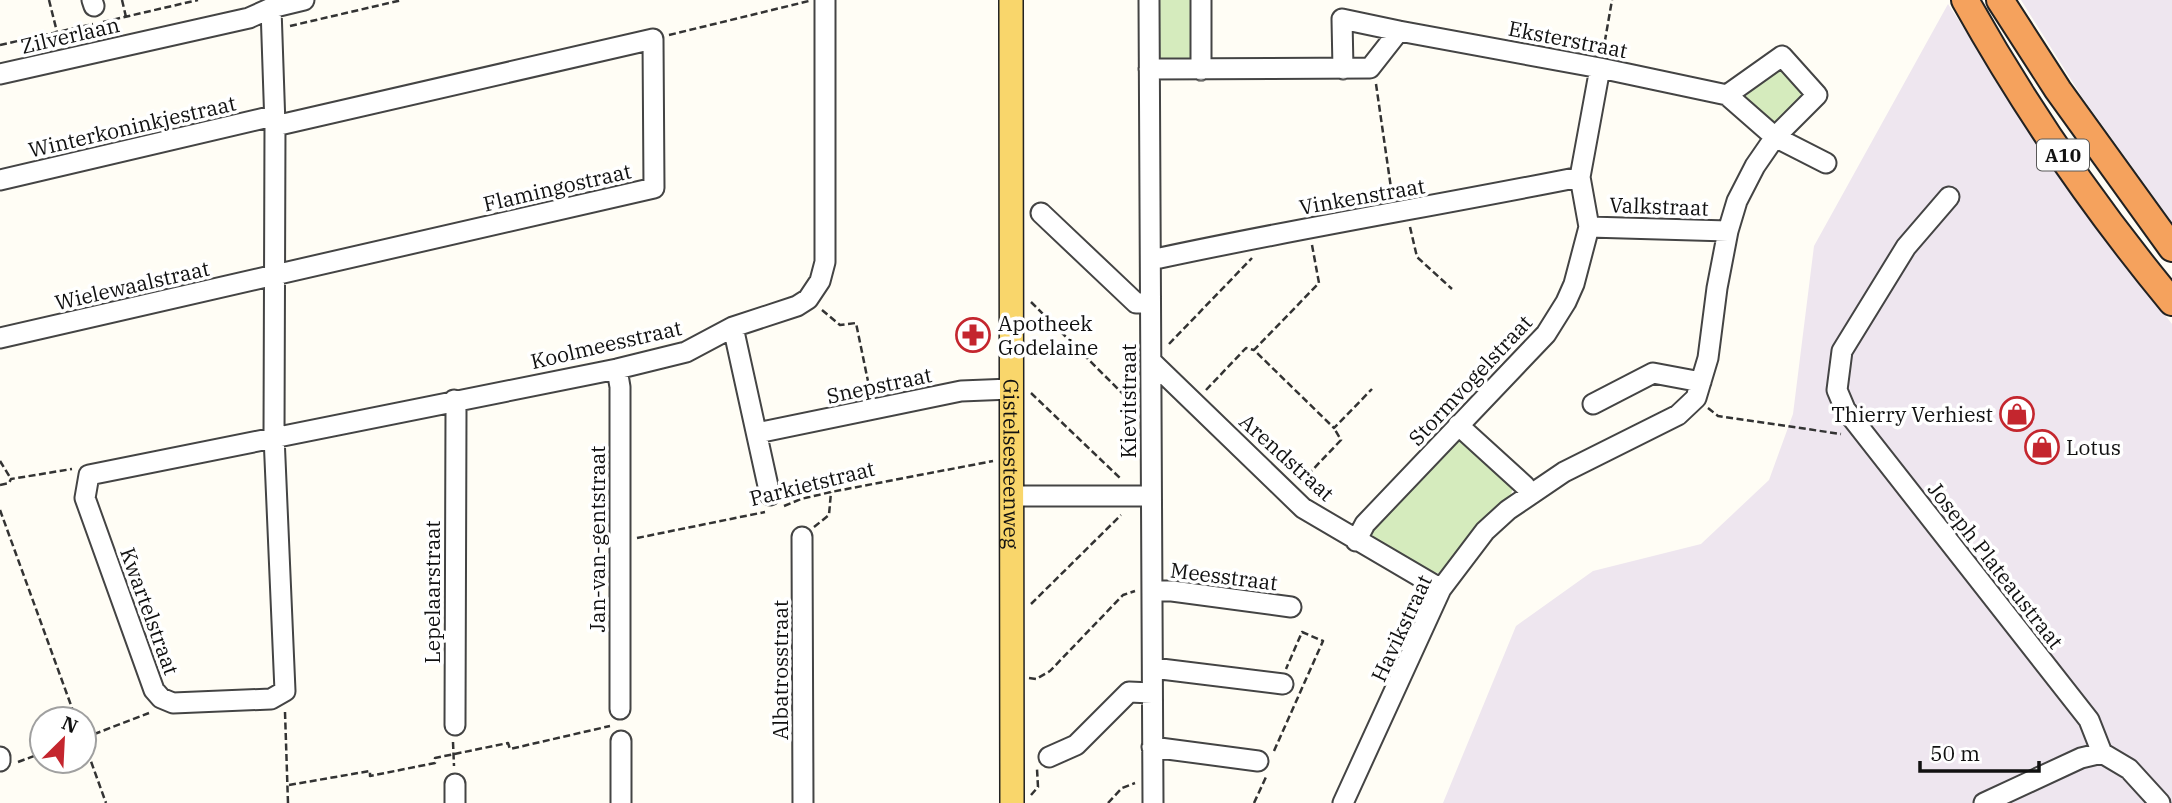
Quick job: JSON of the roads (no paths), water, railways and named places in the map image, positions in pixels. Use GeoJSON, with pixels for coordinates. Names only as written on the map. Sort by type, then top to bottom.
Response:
{"type":"FeatureCollection","features":[{"type":"Feature","properties":{"kind":"highway","name":"A10"},"geometry":{"type":"LineString","coordinates":[[1965,0],[2040,122],[2140,264],[2172,302]]}},
{"type":"Feature","properties":{"kind":"highway","name":"A10"},"geometry":{"type":"LineString","coordinates":[[2000,0],[2058,90],[2172,248]]}},
{"type":"Feature","properties":{"kind":"main road","name":"Gistelsesteenweg"},"geometry":{"type":"LineString","coordinates":[[1011,0],[1012,803]]}},
{"type":"Feature","properties":{"kind":"street","name":"Zilverlaan"},"geometry":{"type":"LineString","coordinates":[[0,64],[249,9],[271,8],[304,0]]}},
{"type":"Feature","properties":{"kind":"street","name":"Koolmeesstraat"},"geometry":{"type":"LineString","coordinates":[[274,436],[617,369],[686,352],[733,327],[797,306],[808,299],[820,281],[825,262],[825,0]]}},
{"type":"Feature","properties":{"kind":"street","name":"Kievitstraat"},"geometry":{"type":"LineString","coordinates":[[1149,0],[1152,357],[1151,414],[1141,496],[1152,591],[1152,794]]}},
{"type":"Feature","properties":{"kind":"street"},"geometry":{"type":"LineString","coordinates":[[1201,0],[1201,70]]}},
{"type":"Feature","properties":{"kind":"street","name":"Zilverlaan"},"geometry":{"type":"LineString","coordinates":[[0,74],[250,18],[271,8]]}},
{"type":"Feature","properties":{"kind":"street"},"geometry":{"type":"LineString","coordinates":[[271,8],[274,121],[274,436]]}},
{"type":"Feature","properties":{"kind":"street","name":"Eksterstraat"},"geometry":{"type":"LineString","coordinates":[[1343,69],[1342,19],[1600,68],[1727,95],[1775,137],[1826,163]]}},
{"type":"Feature","properties":{"kind":"street"},"geometry":{"type":"LineString","coordinates":[[1149,69],[1370,68],[1399,31]]}},
{"type":"Feature","properties":{"kind":"street","name":"Flamingostraat"},"geometry":{"type":"LineString","coordinates":[[273,277],[654,188],[653,38],[274,121]]}},
{"type":"Feature","properties":{"kind":"street"},"geometry":{"type":"LineString","coordinates":[[1593,404],[1653,373],[1699,390],[1708,358],[1728,231],[1737,201],[1755,166],[1775,137],[1817,95],[1782,56],[1727,95]]}},
{"type":"Feature","properties":{"kind":"street","name":"Stormvogelstraat"},"geometry":{"type":"LineString","coordinates":[[1356,541],[1365,524],[1533,349],[1566,302],[1574,284],[1589,227],[1580,177],[1600,68]]}},
{"type":"Feature","properties":{"kind":"street","name":"Winterkoninkjestraat"},"geometry":{"type":"LineString","coordinates":[[0,180],[274,121]]}},
{"type":"Feature","properties":{"kind":"street","name":"Vinkenstraat"},"geometry":{"type":"LineString","coordinates":[[1151,258],[1401,213],[1580,177]]}},
{"type":"Feature","properties":{"kind":"street","name":"Joseph Plateaustraat"},"geometry":{"type":"LineString","coordinates":[[1949,197],[1906,247],[1842,351],[1837,390],[1845,409],[2089,720],[2102,753]]}},
{"type":"Feature","properties":{"kind":"street"},"geometry":{"type":"LineString","coordinates":[[1041,213],[1136,303],[1150,303]]}},
{"type":"Feature","properties":{"kind":"street","name":"Valkstraat"},"geometry":{"type":"LineString","coordinates":[[1589,227],[1728,231]]}},
{"type":"Feature","properties":{"kind":"street","name":"Wielewaalstraat"},"geometry":{"type":"LineString","coordinates":[[0,338],[273,277]]}},
{"type":"Feature","properties":{"kind":"street"},"geometry":{"type":"LineString","coordinates":[[733,327],[771,505]]}},
{"type":"Feature","properties":{"kind":"street","name":"Arendstraat"},"geometry":{"type":"LineString","coordinates":[[1152,357],[1194,402],[1303,508],[1441,589]]}},
{"type":"Feature","properties":{"kind":"street","name":"Jan-van-gentstraat"},"geometry":{"type":"LineString","coordinates":[[617,369],[620,387],[621,803]]}},
{"type":"Feature","properties":{"kind":"street","name":"Snepstraat"},"geometry":{"type":"LineString","coordinates":[[757,433],[961,391],[1011,389]]}},
{"type":"Feature","properties":{"kind":"street","name":"Havikstraat"},"geometry":{"type":"LineString","coordinates":[[1343,803],[1441,589],[1485,531],[1530,494],[1564,472],[1678,415],[1699,390]]}},
{"type":"Feature","properties":{"kind":"street","name":"Lepelaarstraat"},"geometry":{"type":"LineString","coordinates":[[454,400],[454,725]]}},
{"type":"Feature","properties":{"kind":"street"},"geometry":{"type":"LineString","coordinates":[[1458,425],[1530,494]]}},
{"type":"Feature","properties":{"kind":"street","name":"Kwartelstraat"},"geometry":{"type":"LineString","coordinates":[[274,436],[285,691],[271,699],[173,703],[161,698],[154,690],[85,498],[89,475],[274,436]]}},
{"type":"Feature","properties":{"kind":"street"},"geometry":{"type":"LineString","coordinates":[[1012,496],[1141,496]]}},
{"type":"Feature","properties":{"kind":"street","name":"Albatrosstraat"},"geometry":{"type":"LineString","coordinates":[[802,537],[803,803]]}},
{"type":"Feature","properties":{"kind":"street","name":"Meesstraat"},"geometry":{"type":"LineString","coordinates":[[1152,591],[1172,590],[1292,607]]}},
{"type":"Feature","properties":{"kind":"street"},"geometry":{"type":"LineString","coordinates":[[1153,668],[1283,684]]}},
{"type":"Feature","properties":{"kind":"street"},"geometry":{"type":"LineString","coordinates":[[1049,757],[1076,745],[1129,692],[1152,693]]}},
{"type":"Feature","properties":{"kind":"street"},"geometry":{"type":"LineString","coordinates":[[1152,747],[1258,761]]}},
{"type":"Feature","properties":{"kind":"street"},"geometry":{"type":"LineString","coordinates":[[1984,803],[2081,758],[2102,753],[2129,769],[2160,803]]}},
{"type":"Feature","properties":{"kind":"place","name":"Apotheek Godelaine"},"geometry":{"type":"Point","coordinates":[973,335]}},
{"type":"Feature","properties":{"kind":"place","name":"Thierry Verhiest"},"geometry":{"type":"Point","coordinates":[2017,414]}},
{"type":"Feature","properties":{"kind":"place","name":"Lotus"},"geometry":{"type":"Point","coordinates":[2042,447]}}]}
